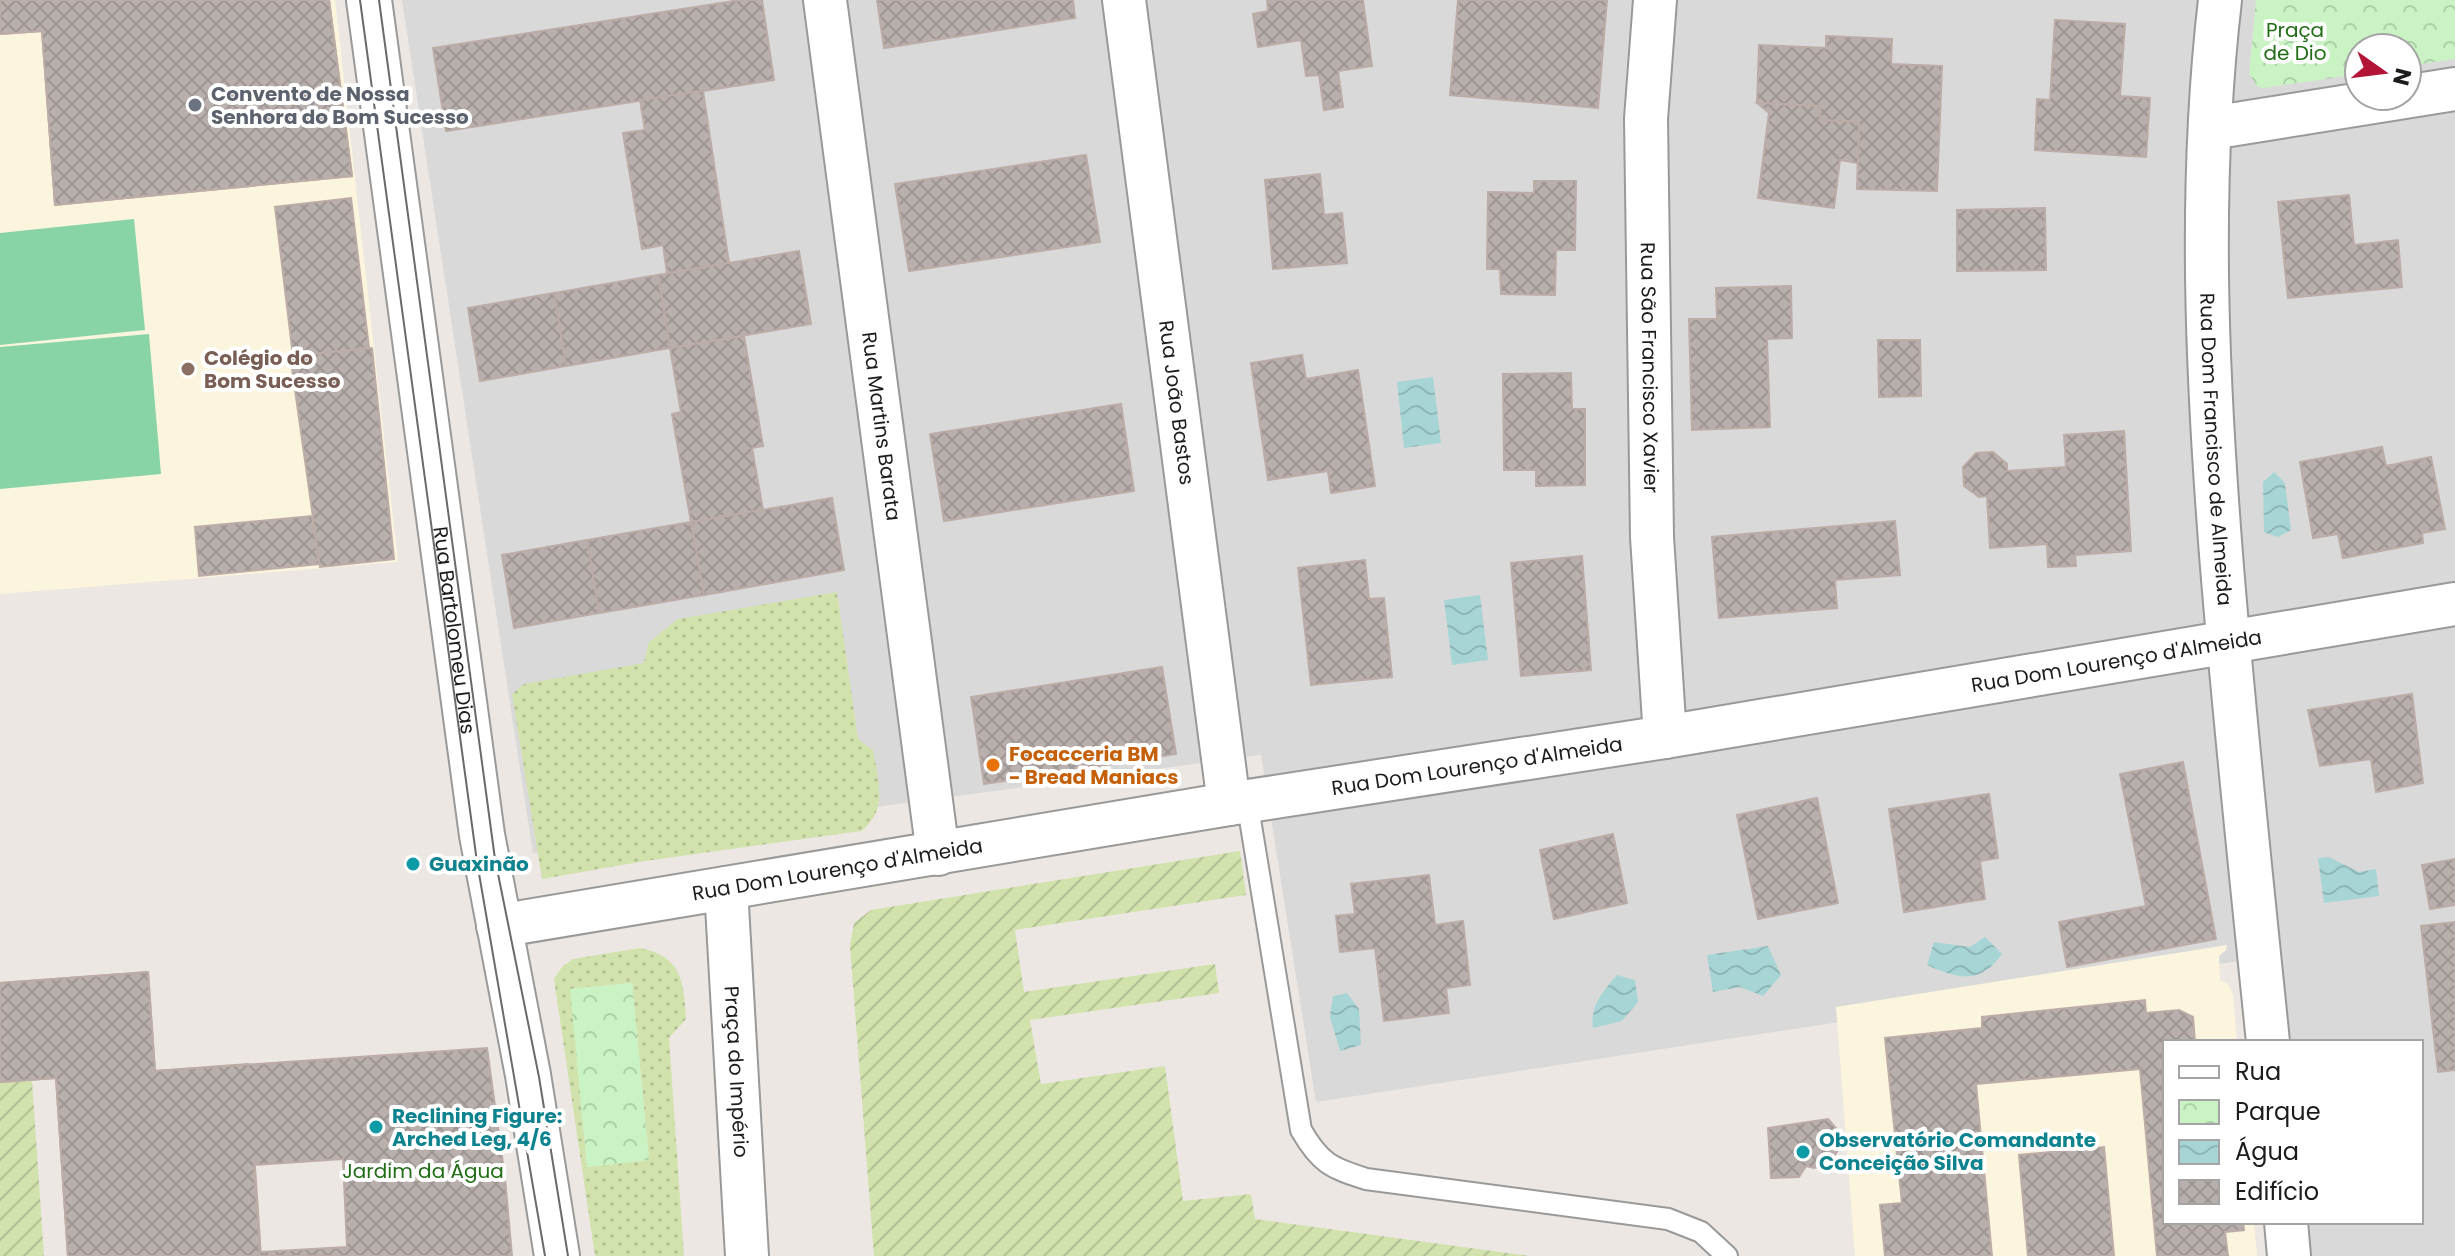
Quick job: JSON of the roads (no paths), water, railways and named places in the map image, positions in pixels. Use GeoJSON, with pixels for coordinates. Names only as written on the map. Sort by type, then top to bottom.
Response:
{"type":"FeatureCollection","features":[{"type":"Feature","properties":{"kind":"street","name":"Rua Bartolomeu Dias"},"geometry":{"type":"LineString","coordinates":[[369,0],[482,835],[528,1075],[557,1256]]}},
{"type":"Feature","properties":{"kind":"street","name":"Rua Martins Barata"},"geometry":{"type":"LineString","coordinates":[[825,0],[938,854]]}},
{"type":"Feature","properties":{"kind":"street","name":"Rua João Bastos"},"geometry":{"type":"LineString","coordinates":[[1124,0],[1238,803]]}},
{"type":"Feature","properties":{"kind":"street","name":"Rua São Francisco Xavier"},"geometry":{"type":"LineString","coordinates":[[1655,0],[1646,119],[1652,537],[1665,737]]}},
{"type":"Feature","properties":{"kind":"street","name":"Rua Dom Francisco de Almeida"},"geometry":{"type":"LineString","coordinates":[[2220,0],[2207,244],[2211,436],[2268,1040]]}},
{"type":"Feature","properties":{"kind":"street"},"geometry":{"type":"LineString","coordinates":[[2211,128],[2455,89]]}},
{"type":"Feature","properties":{"kind":"street","name":"Rua Dom Lourenço d'Almeida"},"geometry":{"type":"LineString","coordinates":[[498,926],[1238,803],[1665,737],[2455,604]]}},
{"type":"Feature","properties":{"kind":"street","name":"Praça do Império"},"geometry":{"type":"LineString","coordinates":[[726,888],[747,1256]]}},
{"type":"Feature","properties":{"kind":"street"},"geometry":{"type":"LineString","coordinates":[[2286,1224],[2289,1256]]}},
{"type":"Feature","properties":{"kind":"lane"},"geometry":{"type":"LineString","coordinates":[[1238,803],[1301,1130],[1314,1154],[1337,1170],[1366,1179],[1668,1219],[1701,1232],[1727,1256]]}},
{"type":"Feature","properties":{"kind":"water"},"geometry":{"type":"Polygon","coordinates":[[[1433,377],[1441,443],[1404,448],[1397,382],[1433,377]]]}},
{"type":"Feature","properties":{"kind":"water"},"geometry":{"type":"Polygon","coordinates":[[[2274,472],[2285,483],[2291,530],[2278,537],[2264,532],[2263,482],[2274,472]]]}},
{"type":"Feature","properties":{"kind":"water"},"geometry":{"type":"Polygon","coordinates":[[[1480,595],[1488,660],[1452,665],[1444,600],[1480,595]]]}},
{"type":"Feature","properties":{"kind":"water"},"geometry":{"type":"Polygon","coordinates":[[[2329,857],[2359,872],[2376,869],[2379,896],[2324,903],[2318,858],[2329,857]]]}},
{"type":"Feature","properties":{"kind":"water"},"geometry":{"type":"Polygon","coordinates":[[[1985,937],[2002,954],[1994,964],[1977,975],[1949,974],[1927,965],[1934,942],[1970,947],[1985,937]]]}},
{"type":"Feature","properties":{"kind":"water"},"geometry":{"type":"Polygon","coordinates":[[[1768,946],[1781,975],[1763,996],[1740,987],[1713,992],[1707,955],[1768,946]]]}},
{"type":"Feature","properties":{"kind":"water"},"geometry":{"type":"Polygon","coordinates":[[[1617,975],[1635,980],[1638,1002],[1622,1021],[1593,1028],[1595,1006],[1617,975]]]}},
{"type":"Feature","properties":{"kind":"water"},"geometry":{"type":"Polygon","coordinates":[[[1347,993],[1359,1009],[1361,1045],[1340,1051],[1330,1017],[1333,996],[1347,993]]]}},
{"type":"Feature","properties":{"kind":"tram line"},"geometry":{"type":"LineString","coordinates":[[360,0],[477,862],[545,1256]]}},
{"type":"Feature","properties":{"kind":"tram line"},"geometry":{"type":"LineString","coordinates":[[379,0],[495,859],[539,1077],[568,1256]]}},
{"type":"Feature","properties":{"kind":"place","name":"Convento de Nossa Senhora do Bom Sucesso"},"geometry":{"type":"Point","coordinates":[195,105]}},
{"type":"Feature","properties":{"kind":"place","name":"Colégio do Bom Sucesso"},"geometry":{"type":"Point","coordinates":[188,369]}},
{"type":"Feature","properties":{"kind":"place","name":"Focacceria BM - Bread Maniacs"},"geometry":{"type":"Point","coordinates":[993,765]}},
{"type":"Feature","properties":{"kind":"place","name":"Guaxinão"},"geometry":{"type":"Point","coordinates":[413,864]}},
{"type":"Feature","properties":{"kind":"place","name":"Reclining Figure: Arched Leg, 4/6"},"geometry":{"type":"Point","coordinates":[376,1127]}},
{"type":"Feature","properties":{"kind":"place","name":"Observatório Comandante Conceição Silva"},"geometry":{"type":"Point","coordinates":[1803,1152]}},
{"type":"Feature","properties":{"kind":"park label","name":"Praça de Dio"},"geometry":{"type":"Point","coordinates":[2295,42]}},
{"type":"Feature","properties":{"kind":"park label","name":"Jardim da Água"},"geometry":{"type":"Point","coordinates":[423,1171]}}]}
